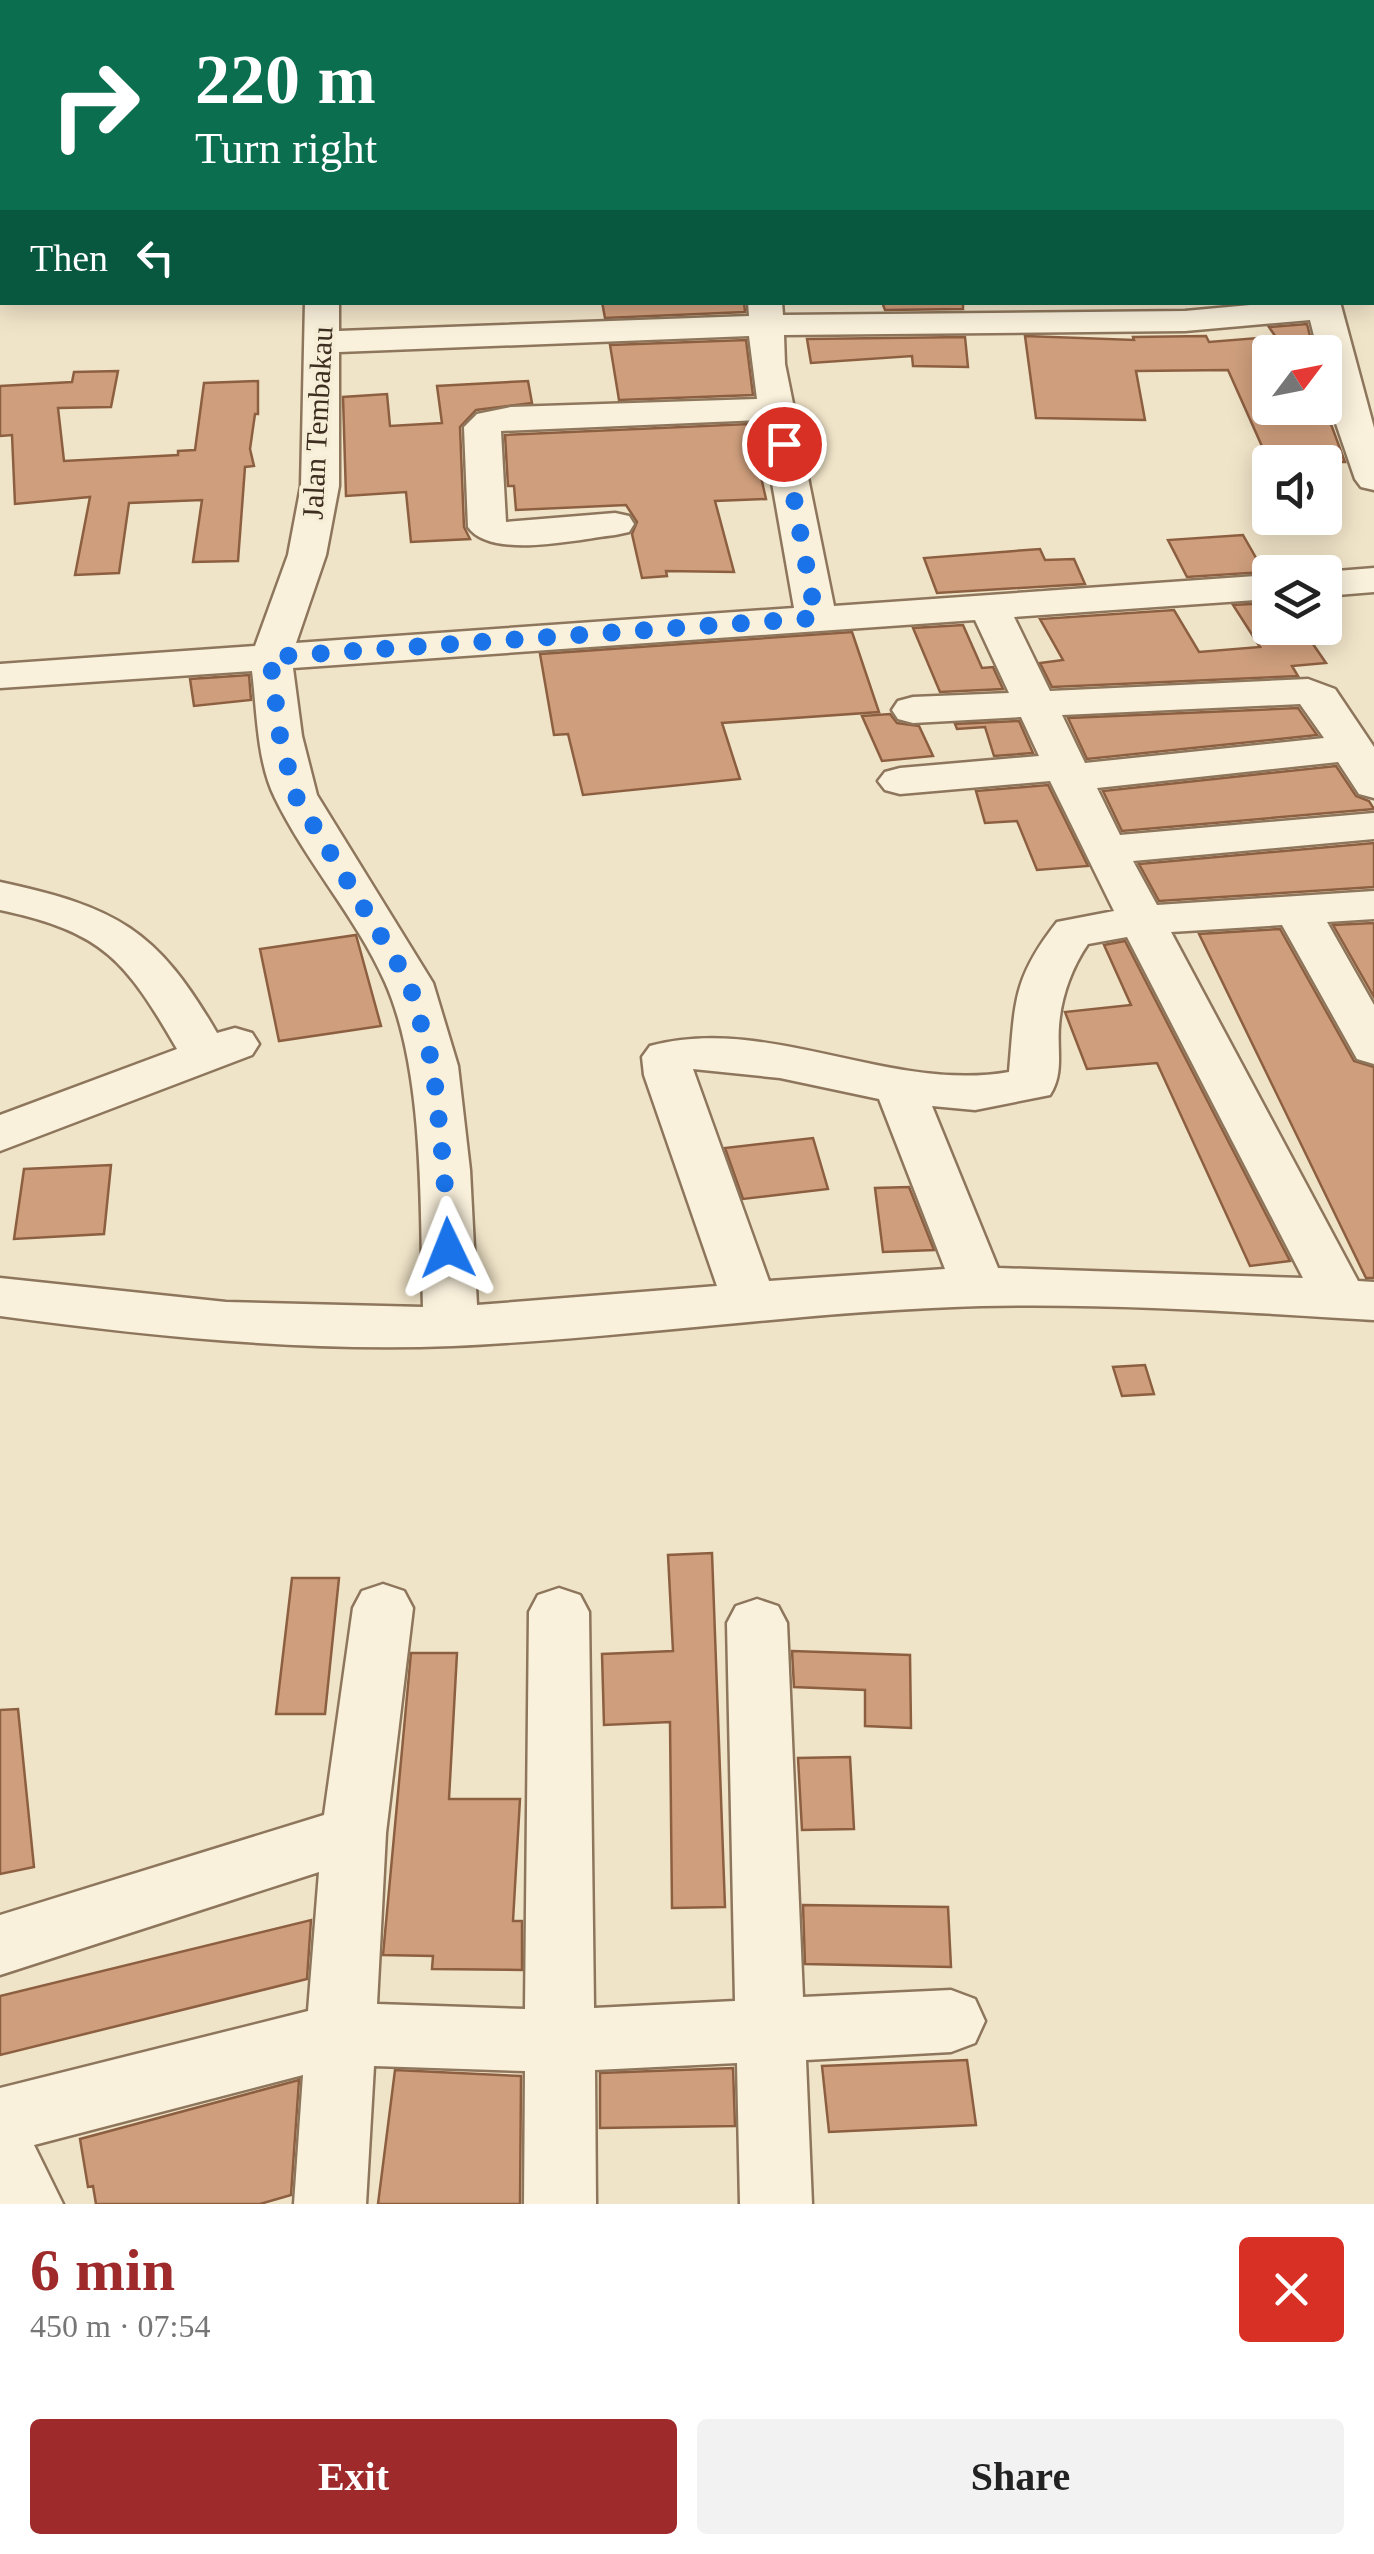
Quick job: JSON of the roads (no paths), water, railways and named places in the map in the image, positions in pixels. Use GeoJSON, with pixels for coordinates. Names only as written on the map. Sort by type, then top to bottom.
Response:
{"type":"FeatureCollection","features":[{"type":"Feature","properties":{"kind":"street","name":"Jalan Tembakau"},"geometry":{"type":"LineString","coordinates":[[270,657],[307,555],[320,486],[322,305]]}},
{"type":"Feature","properties":{"kind":"street"},"geometry":{"type":"LineString","coordinates":[[324,342],[764,314],[1185,321],[1324,306],[1361,405],[1374,478]]}},
{"type":"Feature","properties":{"kind":"street"},"geometry":{"type":"LineString","coordinates":[[764,314],[777,410],[816,618]]}},
{"type":"Feature","properties":{"kind":"street"},"geometry":{"type":"LineString","coordinates":[[615,524],[502,535],[487,528],[482,427],[490,422],[523,418],[777,410]]}},
{"type":"Feature","properties":{"kind":"street"},"geometry":{"type":"LineString","coordinates":[[1342,583],[1374,580]]}},
{"type":"Feature","properties":{"kind":"street"},"geometry":{"type":"LineString","coordinates":[[0,676],[1252,588]]}},
{"type":"Feature","properties":{"kind":"street"},"geometry":{"type":"LineString","coordinates":[[989,606],[1104,850],[1358,1300]]}},
{"type":"Feature","properties":{"kind":"street"},"geometry":{"type":"LineString","coordinates":[[270,657],[280,736],[295,795],[409,982],[433,1066],[444,1170],[451,1326]]}},
{"type":"Feature","properties":{"kind":"street"},"geometry":{"type":"LineString","coordinates":[[912,710],[1302,690],[1320,698],[1363,766]]}},
{"type":"Feature","properties":{"kind":"street"},"geometry":{"type":"LineString","coordinates":[[900,782],[1067,772],[1363,766]]}},
{"type":"Feature","properties":{"kind":"street"},"geometry":{"type":"LineString","coordinates":[[1104,850],[1374,826]]}},
{"type":"Feature","properties":{"kind":"street"},"geometry":{"type":"LineString","coordinates":[[0,896],[54,907],[106,931],[152,968],[220,1050],[0,1134]]}},
{"type":"Feature","properties":{"kind":"street"},"geometry":{"type":"LineString","coordinates":[[750,1304],[669,1074],[667,1057],[687,1052],[779,1062],[899,1087],[986,1093],[1032,1084],[1037,1067],[1035,1020],[1062,946],[1074,932],[1142,920],[1374,905]]}},
{"type":"Feature","properties":{"kind":"street"},"geometry":{"type":"LineString","coordinates":[[1297,910],[1361,1001],[1374,1048]]}},
{"type":"Feature","properties":{"kind":"street"},"geometry":{"type":"LineString","coordinates":[[899,1087],[979,1287]]}},
{"type":"Feature","properties":{"kind":"street"},"geometry":{"type":"LineString","coordinates":[[0,1297],[212,1322],[451,1326],[979,1287],[1146,1289],[1358,1300]]}},
{"type":"Feature","properties":{"kind":"street"},"geometry":{"type":"LineString","coordinates":[[330,2204],[354,1834],[383,1608]]}},
{"type":"Feature","properties":{"kind":"street"},"geometry":{"type":"LineString","coordinates":[[558,1612],[560,2204]]}},
{"type":"Feature","properties":{"kind":"street"},"geometry":{"type":"LineString","coordinates":[[757,1623],[776,2204]]}},
{"type":"Feature","properties":{"kind":"street"},"geometry":{"type":"LineString","coordinates":[[0,1944],[354,1834]]}},
{"type":"Feature","properties":{"kind":"street"},"geometry":{"type":"LineString","coordinates":[[0,2121],[340,2034],[558,2042],[951,2021]]}},
{"type":"Feature","properties":{"kind":"street"},"geometry":{"type":"LineString","coordinates":[[0,2152],[27,2204]]}}]}
